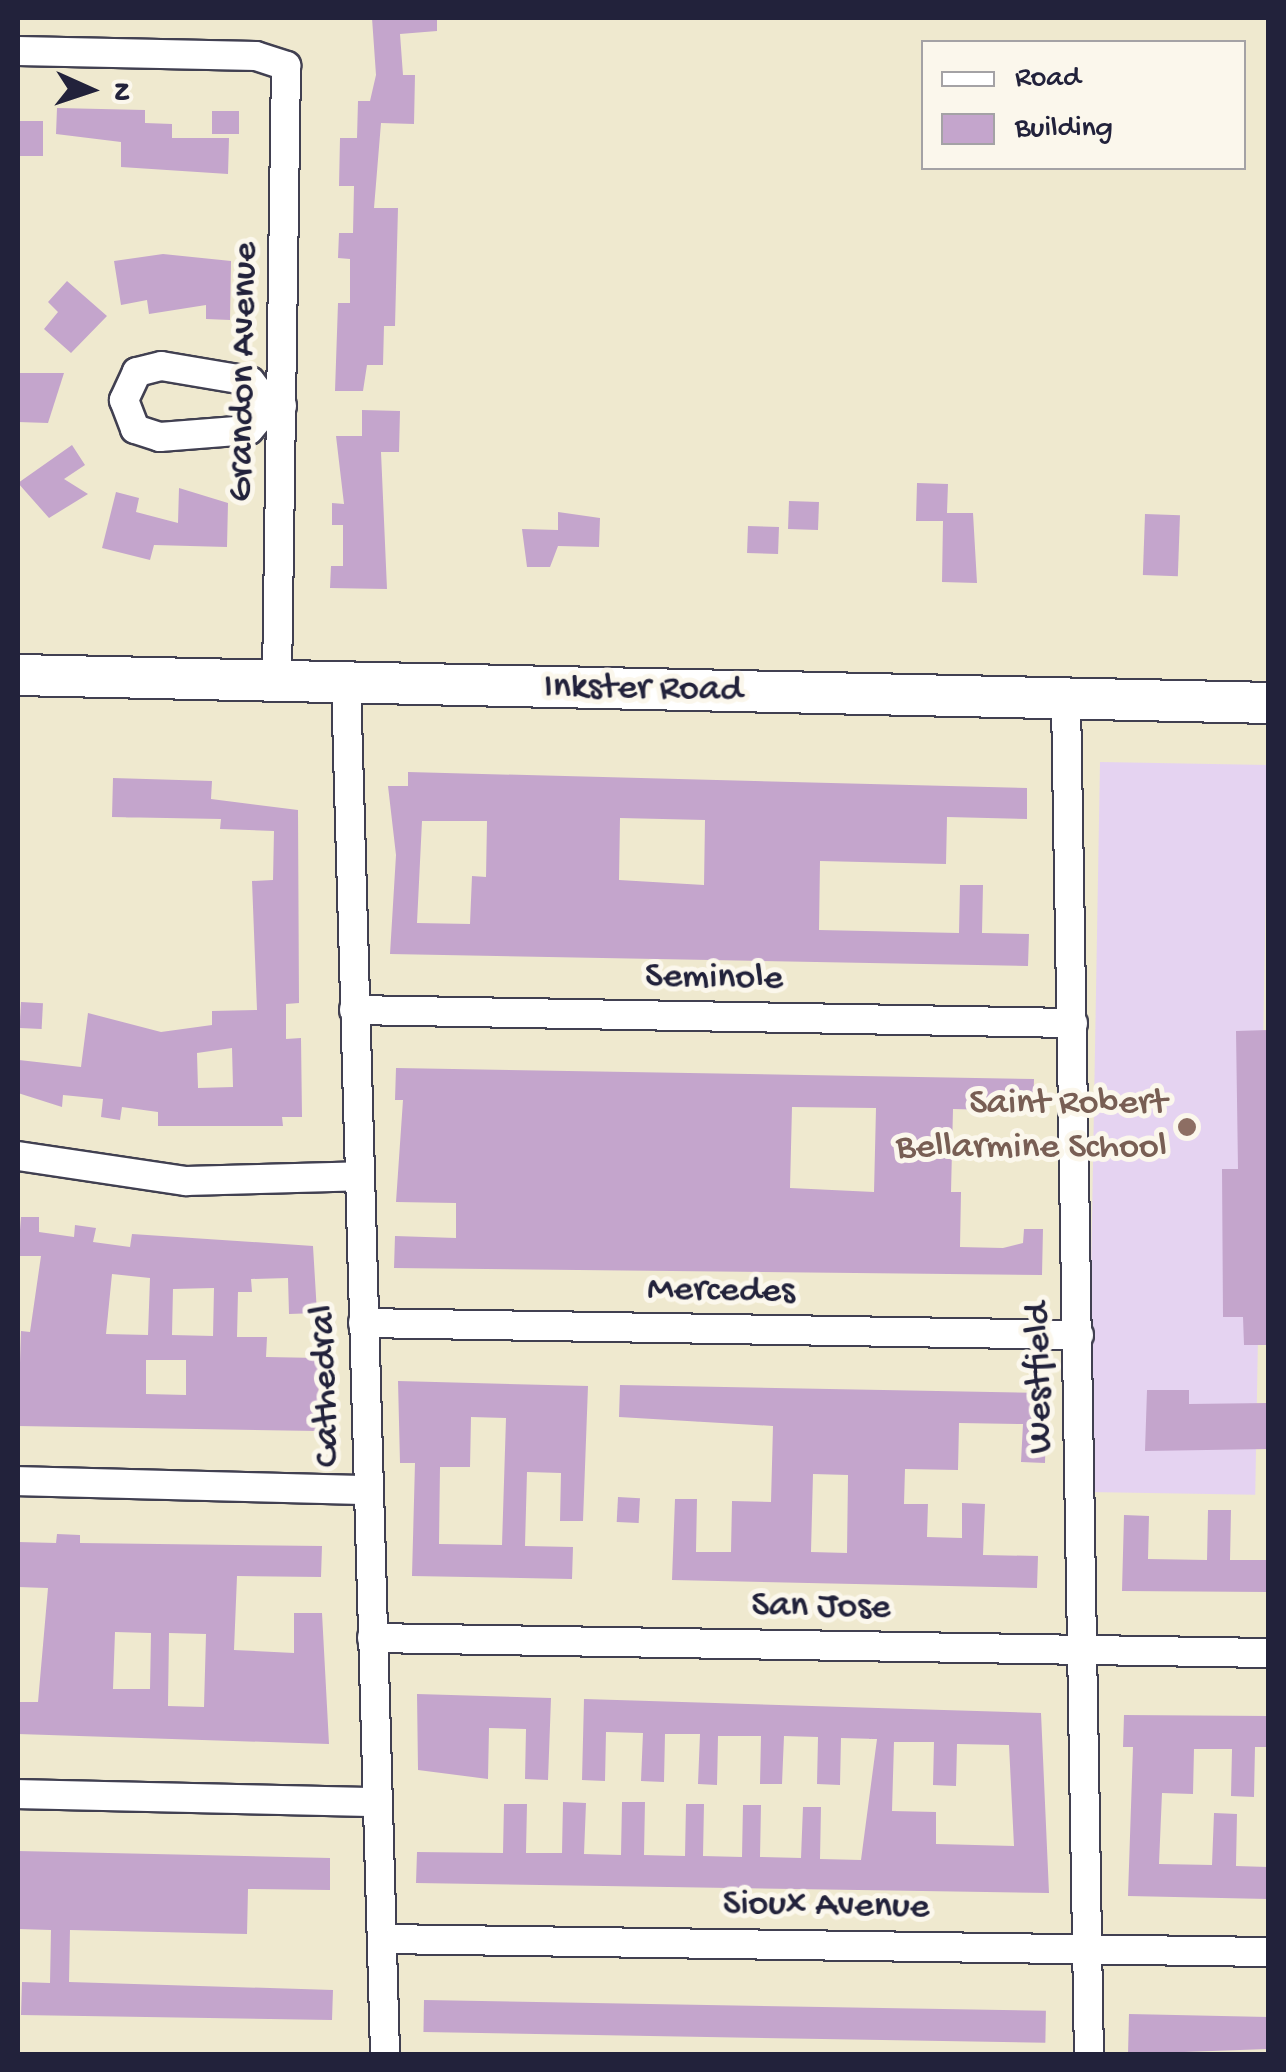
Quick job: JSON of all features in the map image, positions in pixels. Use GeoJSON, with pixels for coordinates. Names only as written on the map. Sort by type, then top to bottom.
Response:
{"type":"FeatureCollection","features":[{"type":"Feature","properties":{"kind":"main road","name":"Inkster Road"},"geometry":{"type":"LineString","coordinates":[[18,675],[276,680],[347,698],[1268,702]]}},
{"type":"Feature","properties":{"kind":"street","name":"Grandon Avenue"},"geometry":{"type":"LineString","coordinates":[[18,51],[256,56],[286,66],[276,406],[276,680]]}},
{"type":"Feature","properties":{"kind":"street"},"geometry":{"type":"LineString","coordinates":[[161,366],[250,380],[276,406],[248,430],[160,438],[128,422],[124,400],[137,372],[161,366]]}},
{"type":"Feature","properties":{"kind":"street","name":"Cathedral"},"geometry":{"type":"LineString","coordinates":[[347,698],[385,2054]]}},
{"type":"Feature","properties":{"kind":"street","name":"Westfield"},"geometry":{"type":"LineString","coordinates":[[1066,700],[1089,2054]]}},
{"type":"Feature","properties":{"kind":"street","name":"Seminole"},"geometry":{"type":"LineString","coordinates":[[354,1010],[1073,1024]]}},
{"type":"Feature","properties":{"kind":"street"},"geometry":{"type":"LineString","coordinates":[[18,1156],[186,1181],[360,1176]]}},
{"type":"Feature","properties":{"kind":"street","name":"Mercedes"},"geometry":{"type":"LineString","coordinates":[[362,1323],[1079,1335]]}},
{"type":"Feature","properties":{"kind":"street"},"geometry":{"type":"LineString","coordinates":[[18,1481],[367,1490]]}},
{"type":"Feature","properties":{"kind":"street","name":"San Jose"},"geometry":{"type":"LineString","coordinates":[[372,1638],[1268,1653]]}},
{"type":"Feature","properties":{"kind":"street"},"geometry":{"type":"LineString","coordinates":[[18,1794],[377,1802]]}},
{"type":"Feature","properties":{"kind":"street","name":"Sioux Avenue"},"geometry":{"type":"LineString","coordinates":[[382,1939],[1268,1952]]}},
{"type":"Feature","properties":{"kind":"shaded area","name":"Saint Robert Bellarmine School"},"geometry":{"type":"Polygon","coordinates":[[[1100,762],[1268,765],[1255,1495],[1087,1492],[1100,762]]]}},
{"type":"Feature","properties":{"kind":"building"},"geometry":{"type":"Polygon","coordinates":[[[372,18],[437,18],[437,31],[400,34],[403,75],[415,75],[414,124],[381,123],[374,208],[398,208],[395,326],[384,326],[383,365],[367,365],[363,391],[335,391],[338,303],[350,303],[350,259],[338,258],[339,233],[353,233],[354,186],[339,186],[340,138],[357,138],[358,101],[370,101],[376,75],[372,18]]]}},
{"type":"Feature","properties":{"kind":"building"},"geometry":{"type":"Polygon","coordinates":[[[57,108],[145,110],[145,123],[172,124],[172,138],[229,138],[228,174],[121,167],[121,142],[56,134],[57,108]]]}},
{"type":"Feature","properties":{"kind":"building"},"geometry":{"type":"Polygon","coordinates":[[[212,111],[239,111],[239,134],[212,134],[212,111]]]}},
{"type":"Feature","properties":{"kind":"building"},"geometry":{"type":"Polygon","coordinates":[[[19,121],[43,121],[43,156],[19,156],[19,121]]]}},
{"type":"Feature","properties":{"kind":"building"},"geometry":{"type":"Polygon","coordinates":[[[163,254],[231,261],[230,320],[206,319],[206,305],[149,314],[147,300],[121,305],[114,261],[163,254]]]}},
{"type":"Feature","properties":{"kind":"building"},"geometry":{"type":"Polygon","coordinates":[[[67,281],[107,316],[71,353],[44,329],[58,312],[48,302],[67,281]]]}},
{"type":"Feature","properties":{"kind":"building"},"geometry":{"type":"Polygon","coordinates":[[[18,373],[64,373],[48,423],[18,422],[18,373]]]}},
{"type":"Feature","properties":{"kind":"building"},"geometry":{"type":"Polygon","coordinates":[[[362,410],[400,411],[399,452],[381,452],[387,589],[330,588],[331,566],[343,566],[343,525],[332,525],[332,503],[344,504],[336,436],[362,436],[362,410]]]}},
{"type":"Feature","properties":{"kind":"building"},"geometry":{"type":"Polygon","coordinates":[[[72,445],[85,465],[64,479],[88,494],[49,518],[18,483],[72,445]]]}},
{"type":"Feature","properties":{"kind":"building"},"geometry":{"type":"Polygon","coordinates":[[[917,483],[948,484],[947,513],[973,513],[977,583],[942,582],[943,521],[916,521],[917,483]]]}},
{"type":"Feature","properties":{"kind":"building"},"geometry":{"type":"Polygon","coordinates":[[[179,488],[228,503],[227,547],[154,545],[150,560],[102,548],[116,492],[139,498],[136,512],[178,523],[179,488]]]}},
{"type":"Feature","properties":{"kind":"building"},"geometry":{"type":"Polygon","coordinates":[[[789,501],[819,502],[818,530],[788,529],[789,501]]]}},
{"type":"Feature","properties":{"kind":"building"},"geometry":{"type":"Polygon","coordinates":[[[558,512],[600,518],[599,547],[558,546],[550,567],[527,567],[522,529],[558,530],[558,512]]]}},
{"type":"Feature","properties":{"kind":"building"},"geometry":{"type":"Polygon","coordinates":[[[1145,514],[1180,515],[1178,576],[1143,575],[1145,514]]]}},
{"type":"Feature","properties":{"kind":"building"},"geometry":{"type":"Polygon","coordinates":[[[748,526],[779,527],[778,554],[747,553],[748,526]]]}},
{"type":"Feature","properties":{"kind":"building"},"geometry":{"type":"Polygon","coordinates":[[[408,772],[1027,788],[1027,819],[947,817],[946,864],[820,861],[819,930],[959,933],[960,885],[983,885],[982,933],[1029,934],[1028,966],[390,954],[396,855],[388,786],[408,786],[408,772]],[[620,818],[619,880],[704,885],[705,820],[620,818]],[[422,821],[417,923],[470,924],[472,876],[486,877],[487,821],[422,821]]]}},
{"type":"Feature","properties":{"kind":"building"},"geometry":{"type":"Polygon","coordinates":[[[113,778],[212,781],[211,799],[298,810],[299,1003],[286,1004],[286,1039],[301,1038],[302,1117],[282,1117],[283,1126],[158,1126],[158,1112],[122,1107],[120,1120],[101,1117],[103,1099],[63,1095],[62,1107],[18,1093],[19,1060],[81,1067],[88,1013],[161,1032],[212,1025],[212,1011],[257,1010],[252,881],[273,880],[274,831],[220,829],[221,819],[112,817],[113,778]],[[232,1048],[197,1053],[198,1088],[233,1087],[232,1048]]]}},
{"type":"Feature","properties":{"kind":"building"},"geometry":{"type":"Polygon","coordinates":[[[21,1002],[43,1003],[42,1029],[20,1028],[21,1002]]]}},
{"type":"Feature","properties":{"kind":"building"},"geometry":{"type":"Polygon","coordinates":[[[1268,1030],[1268,1345],[1244,1345],[1243,1317],[1223,1317],[1222,1169],[1238,1169],[1236,1031],[1268,1030]]]}},
{"type":"Feature","properties":{"kind":"building"},"geometry":{"type":"Polygon","coordinates":[[[396,1068],[1034,1079],[1033,1111],[953,1109],[951,1192],[961,1192],[960,1247],[1003,1248],[1023,1243],[1024,1229],[1043,1229],[1042,1275],[394,1268],[395,1236],[456,1238],[456,1203],[396,1202],[403,1100],[395,1100],[396,1068]],[[792,1107],[790,1188],[874,1192],[876,1108],[792,1107]]]}},
{"type":"Feature","properties":{"kind":"building"},"geometry":{"type":"Polygon","coordinates":[[[21,1217],[39,1217],[39,1232],[74,1237],[75,1225],[96,1228],[93,1242],[130,1247],[132,1234],[313,1246],[317,1313],[289,1314],[288,1278],[251,1279],[252,1292],[238,1292],[237,1337],[267,1337],[266,1357],[319,1358],[318,1431],[18,1426],[21,1331],[30,1332],[41,1256],[18,1256],[21,1217]],[[112,1274],[106,1334],[148,1335],[150,1278],[112,1274]],[[214,1288],[173,1289],[172,1335],[213,1336],[214,1288]],[[146,1360],[146,1394],[186,1395],[186,1360],[146,1360]]]}},
{"type":"Feature","properties":{"kind":"building"},"geometry":{"type":"Polygon","coordinates":[[[398,1381],[588,1386],[583,1521],[560,1521],[561,1473],[527,1472],[525,1546],[573,1547],[572,1579],[412,1576],[415,1463],[400,1463],[398,1381]],[[471,1417],[470,1467],[440,1467],[439,1544],[502,1545],[506,1418],[471,1417]]]}},
{"type":"Feature","properties":{"kind":"building"},"geometry":{"type":"Polygon","coordinates":[[[620,1385],[1047,1393],[1045,1463],[1021,1462],[1023,1424],[959,1423],[958,1470],[905,1469],[904,1504],[928,1504],[927,1537],[962,1538],[962,1503],[985,1504],[983,1555],[1038,1556],[1037,1588],[672,1580],[675,1499],[697,1499],[696,1552],[731,1552],[732,1501],[771,1502],[773,1426],[619,1417],[620,1385]],[[813,1474],[811,1552],[847,1553],[848,1475],[813,1474]]]}},
{"type":"Feature","properties":{"kind":"building"},"geometry":{"type":"Polygon","coordinates":[[[1147,1390],[1189,1390],[1189,1404],[1268,1403],[1268,1449],[1145,1451],[1147,1390]]]}},
{"type":"Feature","properties":{"kind":"building"},"geometry":{"type":"Polygon","coordinates":[[[618,1497],[640,1498],[639,1523],[617,1522],[618,1497]]]}},
{"type":"Feature","properties":{"kind":"building"},"geometry":{"type":"Polygon","coordinates":[[[1208,1510],[1231,1510],[1230,1560],[1268,1560],[1268,1592],[1122,1591],[1124,1515],[1149,1516],[1148,1559],[1207,1560],[1208,1510]]]}},
{"type":"Feature","properties":{"kind":"building"},"geometry":{"type":"Polygon","coordinates":[[[57,1534],[80,1535],[80,1543],[322,1546],[321,1577],[237,1576],[234,1650],[294,1653],[294,1613],[322,1613],[329,1744],[18,1734],[18,1702],[38,1702],[48,1588],[18,1587],[18,1542],[56,1543],[57,1534]],[[115,1632],[113,1689],[150,1689],[151,1633],[115,1632]],[[169,1633],[168,1706],[204,1707],[206,1634],[169,1633]]]}},
{"type":"Feature","properties":{"kind":"building"},"geometry":{"type":"Polygon","coordinates":[[[417,1694],[551,1698],[548,1780],[525,1779],[526,1729],[489,1728],[488,1779],[418,1770],[417,1694]]]}},
{"type":"Feature","properties":{"kind":"building"},"geometry":{"type":"Polygon","coordinates":[[[584,1699],[1041,1713],[1049,1893],[416,1883],[417,1852],[503,1853],[504,1804],[527,1804],[526,1853],[562,1853],[563,1802],[586,1803],[584,1854],[621,1855],[622,1802],[645,1802],[644,1855],[685,1856],[686,1804],[704,1804],[703,1856],[742,1857],[743,1805],[761,1805],[760,1857],[801,1858],[803,1807],[821,1807],[820,1859],[861,1860],[877,1739],[841,1738],[840,1785],[817,1784],[818,1737],[784,1736],[782,1784],[760,1784],[761,1736],[718,1736],[717,1785],[698,1784],[700,1734],[665,1734],[664,1782],[641,1781],[643,1733],[606,1732],[605,1781],[582,1780],[584,1699]],[[894,1742],[892,1811],[936,1812],[936,1844],[1014,1846],[1009,1745],[957,1744],[956,1786],[933,1785],[934,1742],[894,1742]]]}},
{"type":"Feature","properties":{"kind":"building"},"geometry":{"type":"Polygon","coordinates":[[[1124,1715],[1268,1716],[1268,1747],[1255,1747],[1254,1797],[1231,1796],[1232,1749],[1194,1749],[1193,1794],[1162,1793],[1159,1864],[1212,1865],[1214,1813],[1237,1814],[1236,1866],[1268,1867],[1268,1899],[1128,1896],[1133,1747],[1123,1747],[1124,1715]]]}},
{"type":"Feature","properties":{"kind":"building"},"geometry":{"type":"Polygon","coordinates":[[[18,1851],[330,1858],[330,1890],[248,1889],[247,1934],[70,1930],[69,1982],[333,1990],[332,2020],[21,2015],[22,1982],[50,1983],[51,1930],[18,1929],[18,1851]]]}},
{"type":"Feature","properties":{"kind":"building"},"geometry":{"type":"Polygon","coordinates":[[[424,2000],[1046,2011],[1045,2043],[423,2032],[424,2000]]]}},
{"type":"Feature","properties":{"kind":"building"},"geometry":{"type":"Polygon","coordinates":[[[1129,2014],[1268,2017],[1268,2049],[1128,2054],[1129,2014]]]}},
{"type":"Feature","properties":{"kind":"place","name":"Saint Robert Bellarmine School"},"geometry":{"type":"Point","coordinates":[1187,1127]}}]}
